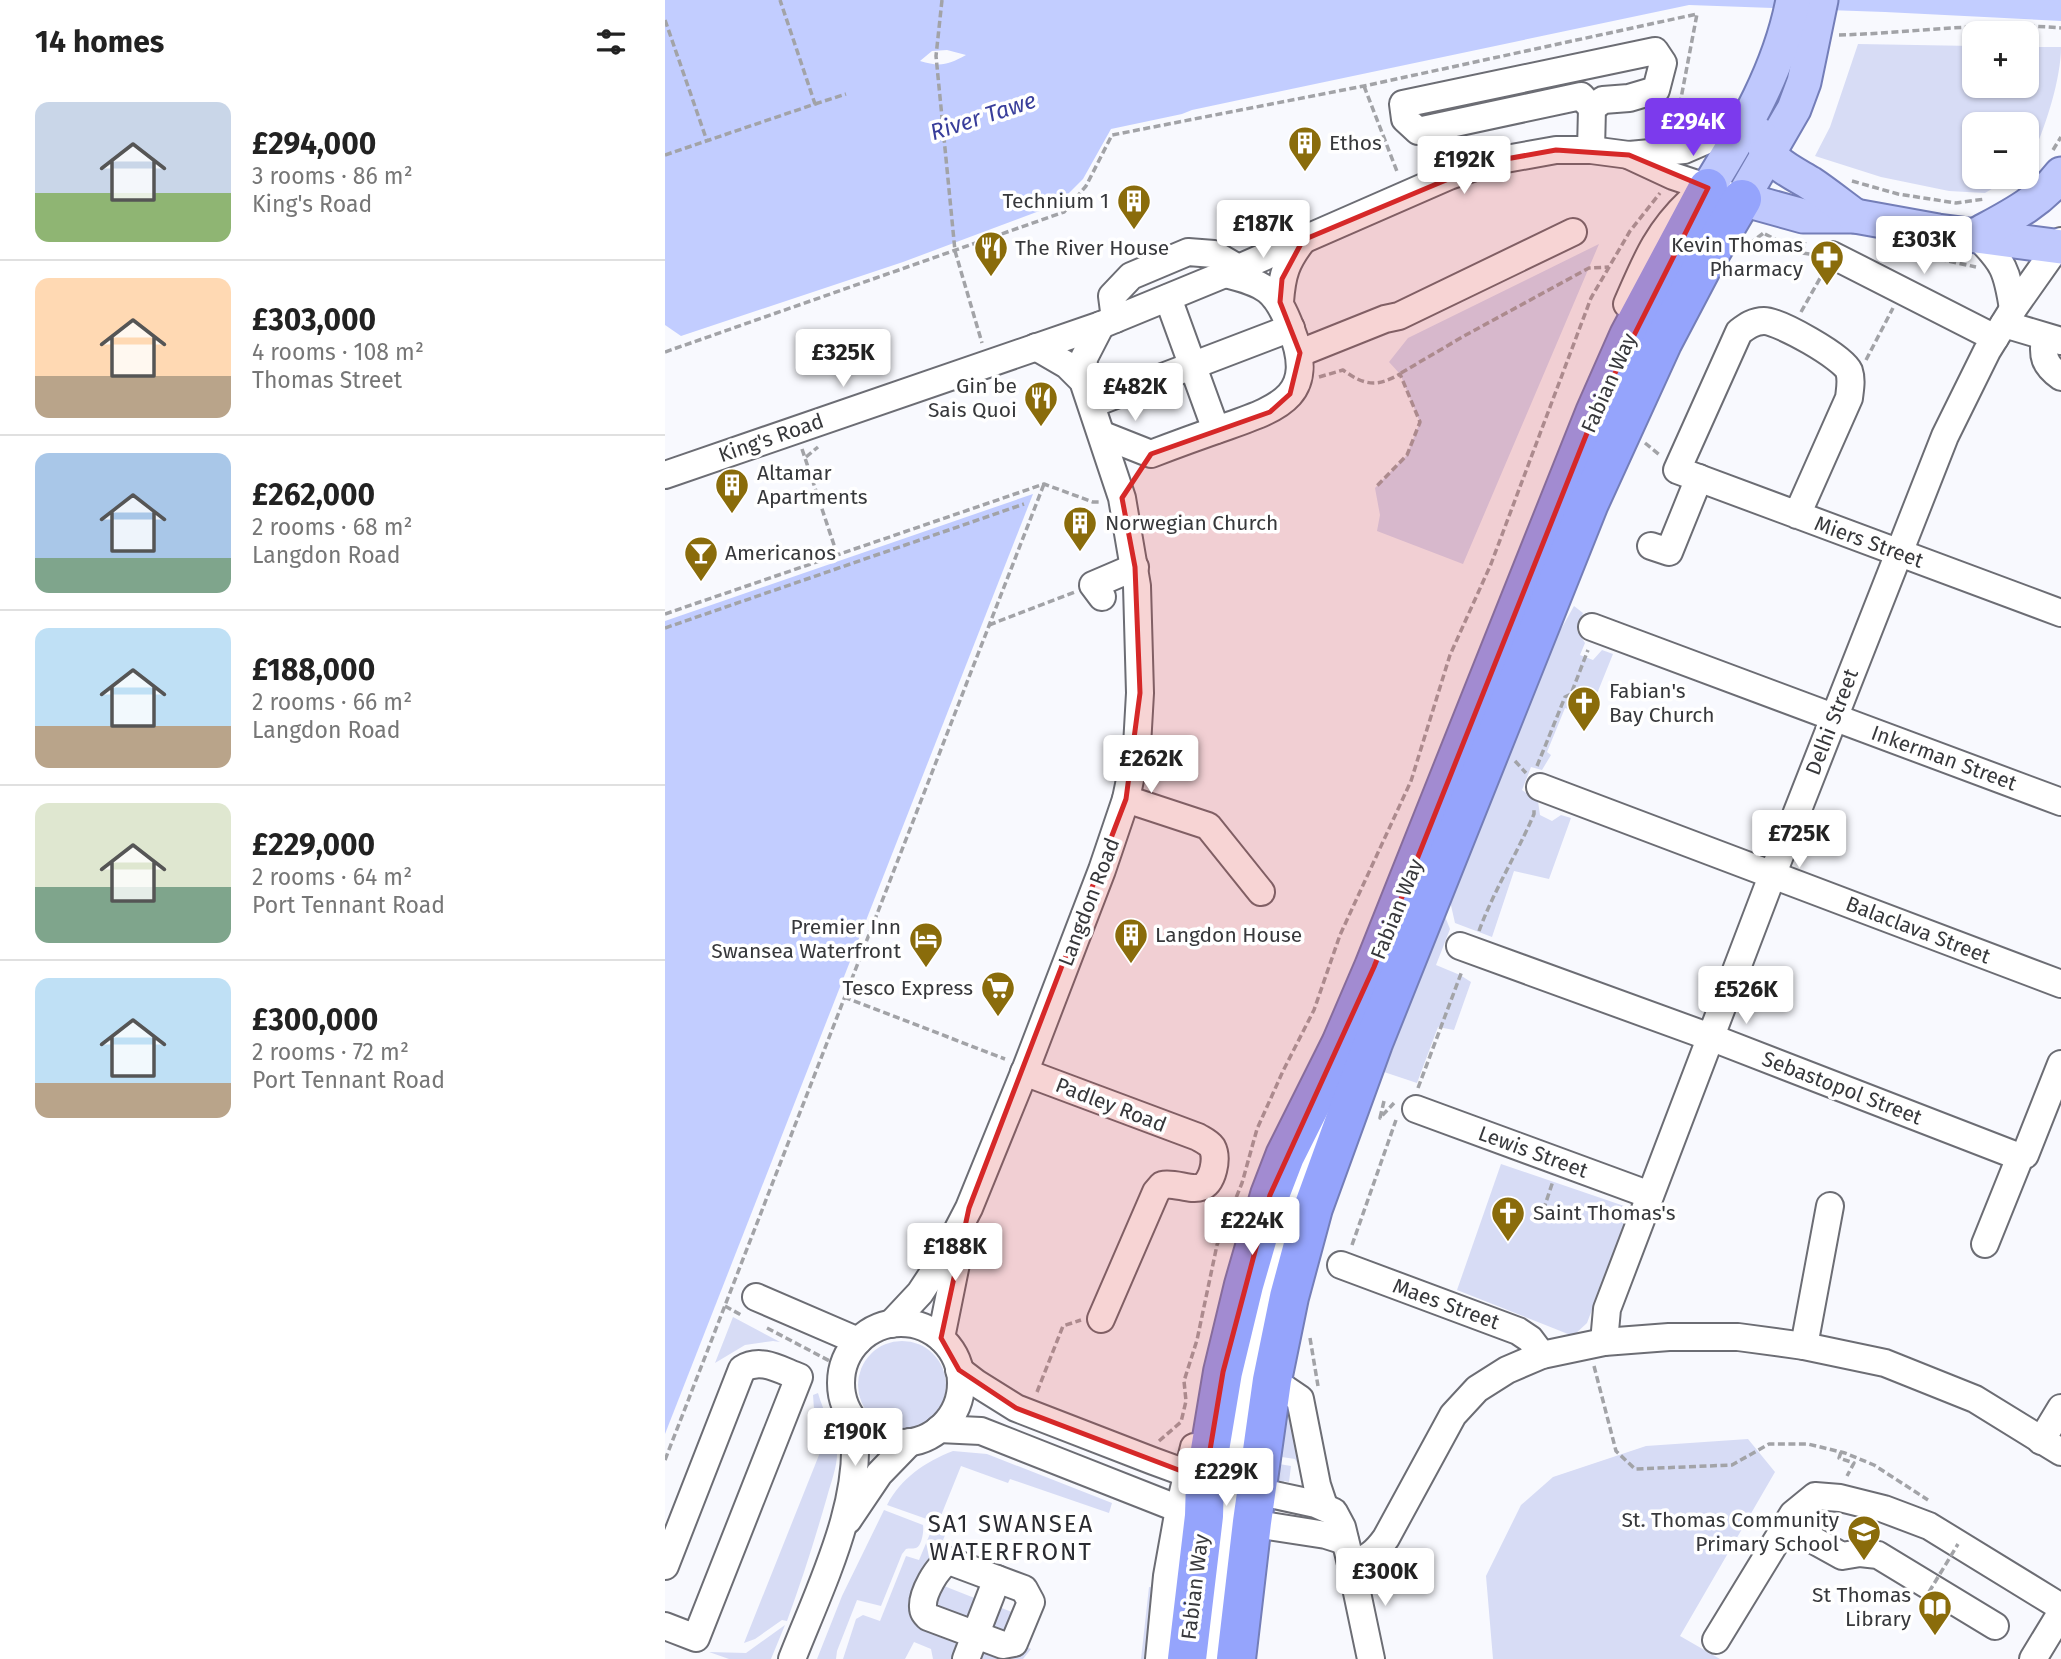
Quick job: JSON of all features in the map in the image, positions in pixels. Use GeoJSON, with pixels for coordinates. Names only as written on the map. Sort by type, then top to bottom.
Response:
{"type":"FeatureCollection","features":[{"type":"Feature","properties":{"kind":"highway","name":"Fabian Way"},"geometry":{"type":"LineString","coordinates":[[1236,1659],[1218,1499],[1272,1380],[1289,1297],[1313,1208],[1373,1043],[1618,437],[1662,343],[1702,267],[1708,187]]}},
{"type":"Feature","properties":{"kind":"highway","name":"Fabian Way"},"geometry":{"type":"LineString","coordinates":[[1187,1659],[1218,1499],[1226,1359],[1244,1285],[1275,1182],[1374,967],[1595,414],[1629,336],[1708,187]]}},
{"type":"Feature","properties":{"kind":"main road"},"geometry":{"type":"LineString","coordinates":[[1708,187],[1756,106],[1777,61],[1810,17]]}},
{"type":"Feature","properties":{"kind":"main road"},"geometry":{"type":"LineString","coordinates":[[1708,187],[1769,155],[1794,109],[1804,82],[1810,17]]}},
{"type":"Feature","properties":{"kind":"main road"},"geometry":{"type":"LineString","coordinates":[[1756,106],[1761,141],[1769,155],[1787,171],[1811,184],[1855,216]]}},
{"type":"Feature","properties":{"kind":"main road"},"geometry":{"type":"LineString","coordinates":[[1976,235],[2031,204],[2047,190],[2054,166]]}},
{"type":"Feature","properties":{"kind":"main road"},"geometry":{"type":"LineString","coordinates":[[1708,187],[1803,216],[1855,216],[1938,231],[2060,245]]}},
{"type":"Feature","properties":{"kind":"street"},"geometry":{"type":"LineString","coordinates":[[1591,108],[1603,100],[1629,98],[1656,90],[1663,63],[1655,51],[1403,104],[1405,119],[1418,131],[1581,96],[1591,108],[1591,150]]}},
{"type":"Feature","properties":{"kind":"street","name":"King's Road"},"geometry":{"type":"LineString","coordinates":[[665,475],[1108,322],[1489,162],[1556,150],[1591,150],[1629,155],[1684,150],[1723,133],[1756,106]]}},
{"type":"Feature","properties":{"kind":"street","name":"King's Road"},"geometry":{"type":"LineString","coordinates":[[1629,155],[1708,187]]}},
{"type":"Feature","properties":{"kind":"street"},"geometry":{"type":"LineString","coordinates":[[1300,353],[1399,316],[1573,232]]}},
{"type":"Feature","properties":{"kind":"street"},"geometry":{"type":"LineString","coordinates":[[1976,235],[2000,262],[2007,275],[2004,324]]}},
{"type":"Feature","properties":{"kind":"street"},"geometry":{"type":"LineString","coordinates":[[1280,302],[1282,279],[1289,259],[1303,240]]}},
{"type":"Feature","properties":{"kind":"street","name":"Delhi Street"},"geometry":{"type":"LineString","coordinates":[[1596,1344],[1710,1037],[1945,436],[2004,324],[2060,245]]}},
{"type":"Feature","properties":{"kind":"street"},"geometry":{"type":"LineString","coordinates":[[1122,498],[1133,476],[1151,454],[1270,412],[1290,394],[1297,382],[1300,353],[1280,302],[1262,286],[1231,271],[1215,254],[1188,252],[1131,276],[1112,296],[1108,322],[1084,359],[1088,392],[1103,435],[1151,454]]}},
{"type":"Feature","properties":{"kind":"street"},"geometry":{"type":"LineString","coordinates":[[1832,255],[1902,291],[2053,339],[2043,353],[2050,369],[2061,377]]}},
{"type":"Feature","properties":{"kind":"street"},"geometry":{"type":"LineString","coordinates":[[1168,298],[1216,430]]}},
{"type":"Feature","properties":{"kind":"street"},"geometry":{"type":"LineString","coordinates":[[1651,546],[1669,552],[1688,474],[1739,332],[1749,324],[1765,321],[1777,323],[1840,360],[1848,370],[1851,383],[1849,398],[1797,514]]}},
{"type":"Feature","properties":{"kind":"street"},"geometry":{"type":"LineString","coordinates":[[1088,392],[1192,365],[1291,328]]}},
{"type":"Feature","properties":{"kind":"street"},"geometry":{"type":"LineString","coordinates":[[1036,347],[1067,365],[1088,392]]}},
{"type":"Feature","properties":{"kind":"street","name":"Langdon Road"},"geometry":{"type":"LineString","coordinates":[[891,1324],[920,1293],[943,1258],[969,1209],[1102,870],[1126,799],[1137,746],[1140,693],[1135,567],[1122,498],[1103,435]]}},
{"type":"Feature","properties":{"kind":"street","name":"Miers Street"},"geometry":{"type":"LineString","coordinates":[[1688,474],[2061,613]]}},
{"type":"Feature","properties":{"kind":"street"},"geometry":{"type":"LineString","coordinates":[[1097,591],[1135,567]]}},
{"type":"Feature","properties":{"kind":"street","name":"Inkerman Street"},"geometry":{"type":"LineString","coordinates":[[1592,626],[2061,802]]}},
{"type":"Feature","properties":{"kind":"street","name":"Balaclava Street"},"geometry":{"type":"LineString","coordinates":[[1539,787],[2061,984]]}},
{"type":"Feature","properties":{"kind":"street"},"geometry":{"type":"LineString","coordinates":[[1126,799],[1208,826],[1261,891]]}},
{"type":"Feature","properties":{"kind":"street","name":"Sebastopol Street"},"geometry":{"type":"LineString","coordinates":[[1460,946],[1710,1037],[2023,1156]]}},
{"type":"Feature","properties":{"kind":"street"},"geometry":{"type":"LineString","coordinates":[[1207,1659],[1218,1499],[1279,1250],[1305,1168],[1373,1043]]}},
{"type":"Feature","properties":{"kind":"street"},"geometry":{"type":"LineString","coordinates":[[1985,1244],[2061,1064]]}},
{"type":"Feature","properties":{"kind":"street","name":"Padley Road"},"geometry":{"type":"LineString","coordinates":[[1025,1070],[1198,1137],[1211,1145],[1214,1153],[1215,1160],[1206,1185],[1198,1189],[1171,1183],[1162,1185],[1156,1192],[1101,1319]]}},
{"type":"Feature","properties":{"kind":"street","name":"Lewis Street"},"geometry":{"type":"LineString","coordinates":[[1416,1109],[1650,1195]]}},
{"type":"Feature","properties":{"kind":"street"},"geometry":{"type":"LineString","coordinates":[[1804,1346],[1830,1206]]}},
{"type":"Feature","properties":{"kind":"street","name":"Langdon Road"},"geometry":{"type":"LineString","coordinates":[[941,1338],[954,1265],[969,1209]]}},
{"type":"Feature","properties":{"kind":"street","name":"Maes Street"},"geometry":{"type":"LineString","coordinates":[[1341,1265],[1518,1331],[1530,1339],[1542,1355]]}},
{"type":"Feature","properties":{"kind":"street"},"geometry":{"type":"LineString","coordinates":[[752,1308],[858,1341]]}},
{"type":"Feature","properties":{"kind":"street"},"geometry":{"type":"LineString","coordinates":[[792,1659],[843,1527],[856,1438],[853,1419],[842,1396],[842,1375],[849,1353],[858,1341],[874,1329],[891,1324],[918,1325],[941,1338],[956,1358],[961,1386],[950,1417],[939,1429],[920,1440],[894,1443],[878,1439],[853,1419]]}},
{"type":"Feature","properties":{"kind":"street"},"geometry":{"type":"LineString","coordinates":[[939,1429],[981,1431],[1218,1499],[1326,1535],[1348,1553],[1364,1560],[1375,1552],[1386,1538],[1453,1415],[1477,1389],[1507,1370],[1542,1355],[1596,1344],[1669,1337],[1738,1337],[1804,1346],[1885,1363],[1975,1399],[2051,1447],[2061,1408]]}},
{"type":"Feature","properties":{"kind":"street"},"geometry":{"type":"LineString","coordinates":[[665,1566],[742,1368],[761,1363],[799,1377],[842,1375]]}},
{"type":"Feature","properties":{"kind":"street"},"geometry":{"type":"LineString","coordinates":[[960,1370],[988,1391],[1029,1413],[1153,1461],[1218,1499],[1324,1506],[1334,1512],[1342,1527],[1371,1659]]}},
{"type":"Feature","properties":{"kind":"street"},"geometry":{"type":"LineString","coordinates":[[665,1626],[696,1639],[799,1377]]}},
{"type":"Feature","properties":{"kind":"street"},"geometry":{"type":"LineString","coordinates":[[1272,1380],[1300,1399],[1317,1485],[1324,1506]]}},
{"type":"Feature","properties":{"kind":"street"},"geometry":{"type":"LineString","coordinates":[[843,1527],[879,1474],[909,1442]]}},
{"type":"Feature","properties":{"kind":"street"},"geometry":{"type":"LineString","coordinates":[[1716,1640],[1793,1514],[1815,1496],[1840,1498],[1884,1509],[1929,1526],[2061,1607]]}},
{"type":"Feature","properties":{"kind":"street"},"geometry":{"type":"LineString","coordinates":[[1159,1659],[1167,1576],[1218,1499]]}},
{"type":"Feature","properties":{"kind":"street"},"geometry":{"type":"LineString","coordinates":[[1786,1525],[1842,1556],[1860,1553],[1878,1555],[1995,1626]]}},
{"type":"Feature","properties":{"kind":"street"},"geometry":{"type":"LineString","coordinates":[[949,1561],[1024,1589],[1031,1602],[1014,1643],[971,1647],[923,1612],[922,1605],[937,1570],[941,1564],[949,1561]]}},
{"type":"Feature","properties":{"kind":"street"},"geometry":{"type":"LineString","coordinates":[[971,1647],[997,1579]]}},
{"type":"Feature","properties":{"kind":"street"},"geometry":{"type":"LineString","coordinates":[[2033,1659],[2061,1613]]}},
{"type":"Feature","properties":{"kind":"path"},"geometry":{"type":"LineString","coordinates":[[780,0],[815,104]]}},
{"type":"Feature","properties":{"kind":"path"},"geometry":{"type":"LineString","coordinates":[[942,0],[936,56],[955,251],[988,363]]}},
{"type":"Feature","properties":{"kind":"path"},"geometry":{"type":"LineString","coordinates":[[665,352],[1064,212],[1086,186],[1112,135],[1364,86],[1697,14],[1674,137],[1681,137],[1684,150]]}},
{"type":"Feature","properties":{"kind":"path"},"geometry":{"type":"LineString","coordinates":[[1810,17],[1885,34],[1934,28],[2061,28]]}},
{"type":"Feature","properties":{"kind":"path"},"geometry":{"type":"LineString","coordinates":[[665,20],[707,141]]}},
{"type":"Feature","properties":{"kind":"path"},"geometry":{"type":"LineString","coordinates":[[1364,86],[1406,195]]}},
{"type":"Feature","properties":{"kind":"path"},"geometry":{"type":"LineString","coordinates":[[665,155],[846,94]]}},
{"type":"Feature","properties":{"kind":"path"},"geometry":{"type":"LineString","coordinates":[[2054,166],[2061,137]]}},
{"type":"Feature","properties":{"kind":"path"},"geometry":{"type":"LineString","coordinates":[[1844,178],[1898,194],[1956,203],[1996,198]]}},
{"type":"Feature","properties":{"kind":"path"},"geometry":{"type":"LineString","coordinates":[[1153,1461],[1160,1438],[1172,1432],[1181,1422],[1186,1401],[1184,1381],[1197,1340],[1217,1245],[1242,1183],[1257,1129],[1314,1010],[1340,935],[1411,781],[1450,655],[1491,564],[1591,298],[1630,231],[1708,187]]}},
{"type":"Feature","properties":{"kind":"path"},"geometry":{"type":"LineString","coordinates":[[1802,253],[1809,231]]}},
{"type":"Feature","properties":{"kind":"path"},"geometry":{"type":"LineString","coordinates":[[1747,245],[1765,234],[1802,253],[1832,255],[1791,331]]}},
{"type":"Feature","properties":{"kind":"path"},"geometry":{"type":"LineString","coordinates":[[1936,259],[1989,270],[1995,278],[2007,275]]}},
{"type":"Feature","properties":{"kind":"path"},"geometry":{"type":"LineString","coordinates":[[1297,382],[1343,370],[1357,380],[1374,385],[1401,374],[1464,336],[1589,268],[1609,267]]}},
{"type":"Feature","properties":{"kind":"path"},"geometry":{"type":"LineString","coordinates":[[1851,383],[1864,367],[1902,291]]}},
{"type":"Feature","properties":{"kind":"path"},"geometry":{"type":"LineString","coordinates":[[1375,488],[1407,455],[1420,422],[1401,374]]}},
{"type":"Feature","properties":{"kind":"path"},"geometry":{"type":"LineString","coordinates":[[1636,435],[1688,474]]}},
{"type":"Feature","properties":{"kind":"path"},"geometry":{"type":"LineString","coordinates":[[806,457],[837,554]]}},
{"type":"Feature","properties":{"kind":"path"},"geometry":{"type":"LineString","coordinates":[[665,1460],[1044,484]]}},
{"type":"Feature","properties":{"kind":"path"},"geometry":{"type":"LineString","coordinates":[[665,614],[1044,484],[1093,502]]}},
{"type":"Feature","properties":{"kind":"path"},"geometry":{"type":"LineString","coordinates":[[665,628],[1024,504]]}},
{"type":"Feature","properties":{"kind":"path"},"geometry":{"type":"LineString","coordinates":[[989,625],[1097,591]]}},
{"type":"Feature","properties":{"kind":"path"},"geometry":{"type":"LineString","coordinates":[[1515,760],[1539,787]]}},
{"type":"Feature","properties":{"kind":"path"},"geometry":{"type":"LineString","coordinates":[[844,997],[1025,1070]]}},
{"type":"Feature","properties":{"kind":"path"},"geometry":{"type":"LineString","coordinates":[[1386,1092],[1380,1118],[1409,1087],[1416,1109]]}},
{"type":"Feature","properties":{"kind":"path"},"geometry":{"type":"LineString","coordinates":[[1541,1220],[1560,1163]]}},
{"type":"Feature","properties":{"kind":"path"},"geometry":{"type":"LineString","coordinates":[[725,1306],[752,1308]]}},
{"type":"Feature","properties":{"kind":"path"},"geometry":{"type":"LineString","coordinates":[[1029,1413],[1063,1326],[1077,1320],[1101,1319]]}},
{"type":"Feature","properties":{"kind":"path"},"geometry":{"type":"LineString","coordinates":[[760,1325],[842,1375]]}},
{"type":"Feature","properties":{"kind":"path"},"geometry":{"type":"LineString","coordinates":[[1310,1334],[1318,1388]]}},
{"type":"Feature","properties":{"kind":"path"},"geometry":{"type":"LineString","coordinates":[[1596,1344],[1616,1451],[1635,1469],[1732,1465],[1769,1444],[1808,1444],[1874,1465],[1933,1503]]}},
{"type":"Feature","properties":{"kind":"path"},"geometry":{"type":"LineString","coordinates":[[1840,1452],[1839,1458],[1854,1463],[1843,1486]]}},
{"type":"Feature","properties":{"kind":"path"},"geometry":{"type":"LineString","coordinates":[[1929,1592],[1958,1544]]}},
{"type":"Feature","properties":{"kind":"highlighted area"},"geometry":{"type":"Polygon","coordinates":[[[1556,150],[1629,155],[1708,188],[1595,413],[1374,967],[1270,1195],[1223,1372],[1205,1480],[1016,1408],[959,1370],[941,1338],[969,1208],[1126,799],[1140,693],[1135,567],[1122,498],[1151,454],[1270,412],[1290,394],[1300,353],[1280,302],[1282,279],[1303,240],[1489,162],[1556,150]]]}},
{"type":"Feature","properties":{"kind":"shaded area"},"geometry":{"type":"Polygon","coordinates":[[[1858,44],[1962,46],[1962,98],[2039,98],[2039,47],[2061,47],[2058,76],[2039,140],[2039,112],[1962,112],[1962,189],[1992,189],[1985,193],[1949,191],[1881,177],[1815,156],[1830,127],[1858,44]]]}},
{"type":"Feature","properties":{"kind":"shaded area"},"geometry":{"type":"Polygon","coordinates":[[[1599,244],[1463,564],[1377,531],[1380,515],[1375,488],[1407,455],[1420,422],[1400,374],[1389,362],[1408,338],[1599,244]]]}},
{"type":"Feature","properties":{"kind":"shaded area"},"geometry":{"type":"Polygon","coordinates":[[[1574,606],[1583,613],[1577,630],[1585,643],[1580,655],[1593,660],[1602,650],[1613,654],[1588,716],[1565,708],[1547,752],[1551,755],[1542,770],[1531,767],[1522,790],[1538,801],[1540,815],[1552,821],[1561,815],[1571,818],[1549,879],[1514,871],[1492,937],[1455,923],[1450,901],[1551,647],[1574,606]]]}},
{"type":"Feature","properties":{"kind":"shaded area"},"geometry":{"type":"Polygon","coordinates":[[[1444,914],[1450,929],[1436,965],[1471,982],[1454,1030],[1438,1027],[1417,1083],[1384,1072],[1444,914]]]}},
{"type":"Feature","properties":{"kind":"shaded area"},"geometry":{"type":"Polygon","coordinates":[[[1501,1164],[1630,1208],[1587,1323],[1573,1336],[1457,1290],[1501,1164]]]}},
{"type":"Feature","properties":{"kind":"shaded area"},"geometry":{"type":"Polygon","coordinates":[[[733,1317],[780,1342],[745,1345],[715,1363],[733,1317]]]}},
{"type":"Feature","properties":{"kind":"shaded area"},"geometry":{"type":"Polygon","coordinates":[[[902,1341],[927,1348],[939,1360],[946,1385],[939,1410],[927,1422],[902,1429],[877,1422],[865,1410],[858,1385],[865,1360],[877,1348],[902,1341]]]}},
{"type":"Feature","properties":{"kind":"shaded area"},"geometry":{"type":"Polygon","coordinates":[[[818,1393],[837,1450],[835,1468],[822,1513],[787,1621],[782,1620],[755,1639],[744,1643],[823,1445],[815,1423],[813,1395],[818,1393]]]}},
{"type":"Feature","properties":{"kind":"shaded area"},"geometry":{"type":"Polygon","coordinates":[[[1289,1399],[1307,1482],[1295,1459],[1275,1456],[1289,1399]]]}},
{"type":"Feature","properties":{"kind":"shaded area"},"geometry":{"type":"Polygon","coordinates":[[[1748,1439],[1775,1472],[1680,1636],[1720,1659],[1493,1659],[1486,1576],[1521,1505],[1553,1477],[1646,1446],[1748,1439]]]}},
{"type":"Feature","properties":{"kind":"shaded area"},"geometry":{"type":"Polygon","coordinates":[[[953,1451],[987,1454],[1112,1503],[1109,1513],[1010,1479],[1008,1483],[961,1466],[938,1523],[887,1505],[899,1487],[915,1472],[953,1451]]]}},
{"type":"Feature","properties":{"kind":"shaded area"},"geometry":{"type":"Polygon","coordinates":[[[1273,1463],[1291,1466],[1289,1482],[1284,1481],[1283,1487],[1277,1485],[1273,1463]]]}},
{"type":"Feature","properties":{"kind":"shaded area"},"geometry":{"type":"Polygon","coordinates":[[[884,1510],[923,1525],[920,1544],[916,1548],[906,1549],[902,1554],[881,1606],[857,1600],[836,1659],[817,1659],[842,1596],[884,1510]]]}},
{"type":"Feature","properties":{"kind":"shaded area"},"geometry":{"type":"Polygon","coordinates":[[[932,1529],[945,1535],[916,1610],[957,1640],[958,1648],[954,1659],[933,1659],[931,1649],[914,1642],[905,1659],[843,1659],[856,1619],[863,1615],[880,1621],[906,1556],[919,1560],[932,1529]]]}},
{"type":"Feature","properties":{"kind":"shaded area"},"geometry":{"type":"Polygon","coordinates":[[[939,1584],[977,1599],[970,1618],[931,1605],[939,1584]]]}},
{"type":"Feature","properties":{"kind":"shaded area"},"geometry":{"type":"Polygon","coordinates":[[[1149,1587],[1159,1588],[1154,1659],[1141,1659],[1149,1587]]]}},
{"type":"Feature","properties":{"kind":"shaded area"},"geometry":{"type":"Polygon","coordinates":[[[999,1607],[1017,1614],[1010,1633],[991,1628],[999,1607]]]}},
{"type":"Feature","properties":{"kind":"shaded area"},"geometry":{"type":"Polygon","coordinates":[[[785,1625],[771,1659],[729,1659],[709,1652],[746,1653],[785,1625]]]}},
{"type":"Feature","properties":{"kind":"shaded area"},"geometry":{"type":"Polygon","coordinates":[[[1020,1644],[1031,1649],[1023,1659],[975,1659],[982,1650],[1020,1644]]]}},
{"type":"Feature","properties":{"kind":"water","name":"River Tawe"},"geometry":{"type":"Polygon","coordinates":[[[665,0],[2061,0],[2061,21],[1689,5],[1192,110],[1111,129],[1083,179],[1058,204],[903,262],[681,336],[665,325],[665,0]],[[947,50],[932,51],[920,61],[944,64],[966,55],[947,50]]]}},
{"type":"Feature","properties":{"kind":"water"},"geometry":{"type":"Polygon","coordinates":[[[1033,494],[665,1434],[665,621],[1033,494]]]}},
{"type":"Feature","properties":{"kind":"place","name":"Ethos"},"geometry":{"type":"Point","coordinates":[1305,173]}},
{"type":"Feature","properties":{"kind":"place","name":"Technium 1"},"geometry":{"type":"Point","coordinates":[1134,231]}},
{"type":"Feature","properties":{"kind":"place","name":"The River House"},"geometry":{"type":"Point","coordinates":[991,278]}},
{"type":"Feature","properties":{"kind":"place","name":"Kevin Thomas Pharmacy"},"geometry":{"type":"Point","coordinates":[1827,287]}},
{"type":"Feature","properties":{"kind":"place","name":"Gin be Sais Quoi"},"geometry":{"type":"Point","coordinates":[1041,428]}},
{"type":"Feature","properties":{"kind":"place","name":"Altamar Apartments"},"geometry":{"type":"Point","coordinates":[732,515]}},
{"type":"Feature","properties":{"kind":"place","name":"Norwegian Church"},"geometry":{"type":"Point","coordinates":[1080,553]}},
{"type":"Feature","properties":{"kind":"place","name":"Americanos"},"geometry":{"type":"Point","coordinates":[701,583]}},
{"type":"Feature","properties":{"kind":"place","name":"Fabian's Bay Church"},"geometry":{"type":"Point","coordinates":[1584,733]}},
{"type":"Feature","properties":{"kind":"place","name":"Langdon House"},"geometry":{"type":"Point","coordinates":[1131,965]}},
{"type":"Feature","properties":{"kind":"place","name":"Premier Inn Swansea Waterfront"},"geometry":{"type":"Point","coordinates":[926,969]}},
{"type":"Feature","properties":{"kind":"place","name":"Tesco Express"},"geometry":{"type":"Point","coordinates":[998,1018]}},
{"type":"Feature","properties":{"kind":"place","name":"Saint Thomas's"},"geometry":{"type":"Point","coordinates":[1508,1243]}},
{"type":"Feature","properties":{"kind":"place","name":"St. Thomas Community Primary School"},"geometry":{"type":"Point","coordinates":[1864,1562]}},
{"type":"Feature","properties":{"kind":"place","name":"St Thomas Library"},"geometry":{"type":"Point","coordinates":[1935,1637]}},
{"type":"Feature","properties":{"kind":"district","name":"SA1 SWANSEA WATERFRONT"},"geometry":{"type":"Point","coordinates":[1011,1538]}}]}
